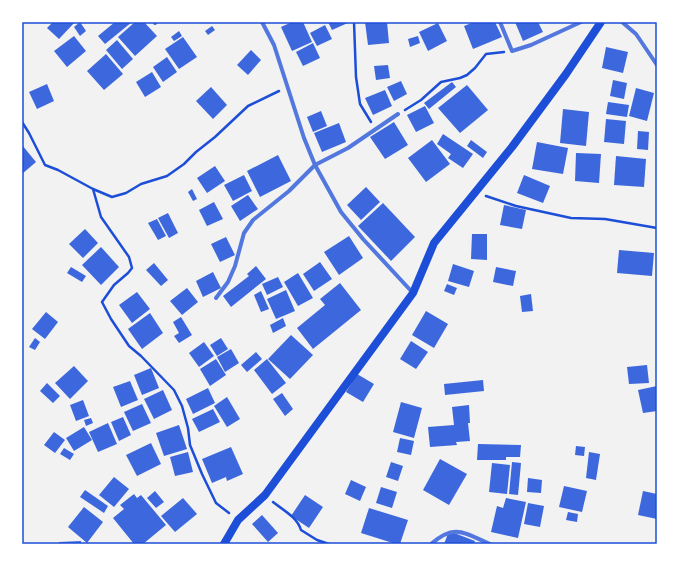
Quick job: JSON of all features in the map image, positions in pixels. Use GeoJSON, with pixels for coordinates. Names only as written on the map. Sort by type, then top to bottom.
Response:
{"type":"FeatureCollection","features":[{"type":"Feature","properties":{"kind":"main road"},"geometry":{"type":"LineString","coordinates":[[224,544],[238,520],[265,495],[413,293],[434,244],[512,147],[566,74],[601,22]]}},
{"type":"Feature","properties":{"kind":"street"},"geometry":{"type":"LineString","coordinates":[[262,22],[274,45],[304,138],[315,165],[341,212],[363,239],[413,293]]}},
{"type":"Feature","properties":{"kind":"street"},"geometry":{"type":"LineString","coordinates":[[500,22],[512,51],[531,45],[581,22]]}},
{"type":"Feature","properties":{"kind":"street"},"geometry":{"type":"LineString","coordinates":[[622,22],[636,34],[657,65]]}},
{"type":"Feature","properties":{"kind":"street"},"geometry":{"type":"LineString","coordinates":[[216,298],[228,282],[235,266],[244,233],[253,220],[289,191],[315,165],[348,148],[398,114]]}},
{"type":"Feature","properties":{"kind":"street"},"geometry":{"type":"LineString","coordinates":[[431,544],[440,536],[448,532],[460,532],[490,544]]}},
{"type":"Feature","properties":{"kind":"path"},"geometry":{"type":"LineString","coordinates":[[354,22],[356,77],[360,104],[375,130]]}},
{"type":"Feature","properties":{"kind":"path"},"geometry":{"type":"LineString","coordinates":[[398,114],[421,100],[441,82],[467,75],[475,68],[486,54],[512,51]]}},
{"type":"Feature","properties":{"kind":"path"},"geometry":{"type":"LineString","coordinates":[[22,122],[29,132],[45,165],[112,197],[126,193],[141,184],[167,176],[184,164],[248,106],[280,91],[286,84]]}},
{"type":"Feature","properties":{"kind":"path"},"geometry":{"type":"LineString","coordinates":[[93,189],[101,217],[129,257],[132,268],[114,285],[102,302],[111,319],[129,346],[141,356],[174,390],[182,406],[188,428],[190,445],[216,503],[238,520]]}},
{"type":"Feature","properties":{"kind":"path"},"geometry":{"type":"LineString","coordinates":[[476,193],[516,206],[571,218],[605,219],[657,228]]}},
{"type":"Feature","properties":{"kind":"path"},"geometry":{"type":"LineString","coordinates":[[265,495],[294,518],[299,524],[300,530],[317,540],[329,544]]}},
{"type":"Feature","properties":{"kind":"building"},"geometry":{"type":"Polygon","coordinates":[[[53,22],[75,22],[59,39],[47,28],[53,22]]]}},
{"type":"Feature","properties":{"kind":"building"},"geometry":{"type":"Polygon","coordinates":[[[80,22],[86,31],[80,36],[74,27],[80,22]]]}},
{"type":"Feature","properties":{"kind":"building"},"geometry":{"type":"Polygon","coordinates":[[[115,22],[132,22],[105,44],[98,36],[115,22]]]}},
{"type":"Feature","properties":{"kind":"building"},"geometry":{"type":"Polygon","coordinates":[[[135,22],[144,22],[157,36],[135,56],[118,37],[135,22]]]}},
{"type":"Feature","properties":{"kind":"building"},"geometry":{"type":"Polygon","coordinates":[[[292,22],[303,22],[312,42],[292,51],[281,27],[292,22]]]}},
{"type":"Feature","properties":{"kind":"building"},"geometry":{"type":"Polygon","coordinates":[[[328,22],[350,22],[332,30],[328,22]]]}},
{"type":"Feature","properties":{"kind":"building"},"geometry":{"type":"Polygon","coordinates":[[[365,22],[387,22],[389,43],[368,45],[365,22]]]}},
{"type":"Feature","properties":{"kind":"building"},"geometry":{"type":"Polygon","coordinates":[[[474,22],[495,22],[502,37],[473,49],[464,26],[474,22]]]}},
{"type":"Feature","properties":{"kind":"building"},"geometry":{"type":"Polygon","coordinates":[[[515,22],[538,22],[543,32],[523,41],[515,22]]]}},
{"type":"Feature","properties":{"kind":"building"},"geometry":{"type":"Polygon","coordinates":[[[438,23],[447,41],[428,51],[419,32],[438,23]]]}},
{"type":"Feature","properties":{"kind":"building"},"geometry":{"type":"Polygon","coordinates":[[[325,25],[332,39],[317,46],[310,33],[325,25]]]}},
{"type":"Feature","properties":{"kind":"building"},"geometry":{"type":"Polygon","coordinates":[[[212,26],[215,30],[208,35],[205,31],[212,26]]]}},
{"type":"Feature","properties":{"kind":"building"},"geometry":{"type":"Polygon","coordinates":[[[179,31],[182,36],[174,41],[171,37],[179,31]]]}},
{"type":"Feature","properties":{"kind":"building"},"geometry":{"type":"Polygon","coordinates":[[[74,36],[86,51],[67,67],[54,51],[74,36]]]}},
{"type":"Feature","properties":{"kind":"building"},"geometry":{"type":"Polygon","coordinates":[[[418,36],[420,43],[410,47],[408,39],[418,36]]]}},
{"type":"Feature","properties":{"kind":"building"},"geometry":{"type":"Polygon","coordinates":[[[183,37],[197,57],[179,69],[165,49],[183,37]]]}},
{"type":"Feature","properties":{"kind":"building"},"geometry":{"type":"Polygon","coordinates":[[[117,40],[133,59],[122,69],[106,50],[117,40]]]}},
{"type":"Feature","properties":{"kind":"building"},"geometry":{"type":"Polygon","coordinates":[[[313,43],[320,58],[303,66],[296,52],[313,43]]]}},
{"type":"Feature","properties":{"kind":"building"},"geometry":{"type":"Polygon","coordinates":[[[606,47],[628,52],[623,73],[602,68],[606,47]]]}},
{"type":"Feature","properties":{"kind":"building"},"geometry":{"type":"Polygon","coordinates":[[[251,50],[261,60],[248,75],[237,65],[251,50]]]}},
{"type":"Feature","properties":{"kind":"building"},"geometry":{"type":"Polygon","coordinates":[[[106,54],[123,74],[104,90],[87,71],[106,54]]]}},
{"type":"Feature","properties":{"kind":"building"},"geometry":{"type":"Polygon","coordinates":[[[167,57],[177,72],[163,82],[153,67],[167,57]]]}},
{"type":"Feature","properties":{"kind":"building"},"geometry":{"type":"Polygon","coordinates":[[[388,65],[390,78],[376,80],[374,66],[388,65]]]}},
{"type":"Feature","properties":{"kind":"building"},"geometry":{"type":"Polygon","coordinates":[[[152,72],[161,87],[145,97],[136,82],[152,72]]]}},
{"type":"Feature","properties":{"kind":"building"},"geometry":{"type":"Polygon","coordinates":[[[613,80],[627,83],[624,99],[610,96],[613,80]]]}},
{"type":"Feature","properties":{"kind":"building"},"geometry":{"type":"Polygon","coordinates":[[[401,81],[407,94],[394,101],[387,87],[401,81]]]}},
{"type":"Feature","properties":{"kind":"building"},"geometry":{"type":"Polygon","coordinates":[[[452,82],[456,87],[429,109],[424,103],[452,82]]]}},
{"type":"Feature","properties":{"kind":"building"},"geometry":{"type":"Polygon","coordinates":[[[47,84],[54,101],[37,109],[29,92],[47,84]]]}},
{"type":"Feature","properties":{"kind":"building"},"geometry":{"type":"Polygon","coordinates":[[[467,85],[488,110],[460,133],[438,108],[467,85]]]}},
{"type":"Feature","properties":{"kind":"building"},"geometry":{"type":"Polygon","coordinates":[[[211,87],[227,105],[213,119],[196,101],[211,87]]]}},
{"type":"Feature","properties":{"kind":"building"},"geometry":{"type":"Polygon","coordinates":[[[636,88],[654,93],[647,121],[629,116],[636,88]]]}},
{"type":"Feature","properties":{"kind":"building"},"geometry":{"type":"Polygon","coordinates":[[[385,90],[392,106],[373,115],[365,98],[385,90]]]}},
{"type":"Feature","properties":{"kind":"building"},"geometry":{"type":"Polygon","coordinates":[[[608,102],[629,105],[627,117],[606,114],[608,102]]]}},
{"type":"Feature","properties":{"kind":"building"},"geometry":{"type":"Polygon","coordinates":[[[425,106],[434,123],[416,132],[407,115],[425,106]]]}},
{"type":"Feature","properties":{"kind":"building"},"geometry":{"type":"Polygon","coordinates":[[[563,109],[589,112],[586,146],[560,143],[563,109]]]}},
{"type":"Feature","properties":{"kind":"building"},"geometry":{"type":"Polygon","coordinates":[[[321,111],[327,126],[313,132],[307,117],[321,111]]]}},
{"type":"Feature","properties":{"kind":"building"},"geometry":{"type":"Polygon","coordinates":[[[606,119],[626,121],[624,144],[604,142],[606,119]]]}},
{"type":"Feature","properties":{"kind":"building"},"geometry":{"type":"Polygon","coordinates":[[[394,122],[408,145],[385,159],[370,137],[394,122]]]}},
{"type":"Feature","properties":{"kind":"building"},"geometry":{"type":"Polygon","coordinates":[[[339,123],[346,142],[322,152],[314,133],[339,123]]]}},
{"type":"Feature","properties":{"kind":"building"},"geometry":{"type":"Polygon","coordinates":[[[638,131],[649,132],[648,150],[637,149],[638,131]]]}},
{"type":"Feature","properties":{"kind":"building"},"geometry":{"type":"Polygon","coordinates":[[[443,134],[473,154],[463,168],[448,158],[451,154],[437,144],[443,134]]]}},
{"type":"Feature","properties":{"kind":"building"},"geometry":{"type":"Polygon","coordinates":[[[432,140],[450,164],[426,182],[408,158],[432,140]]]}},
{"type":"Feature","properties":{"kind":"building"},"geometry":{"type":"Polygon","coordinates":[[[471,140],[487,152],[483,158],[467,146],[471,140]]]}},
{"type":"Feature","properties":{"kind":"building"},"geometry":{"type":"Polygon","coordinates":[[[537,142],[568,148],[563,174],[532,169],[537,142]]]}},
{"type":"Feature","properties":{"kind":"building"},"geometry":{"type":"Polygon","coordinates":[[[22,145],[36,162],[22,174],[22,145]]]}},
{"type":"Feature","properties":{"kind":"building"},"geometry":{"type":"Polygon","coordinates":[[[576,153],[601,154],[599,183],[575,181],[576,153]]]}},
{"type":"Feature","properties":{"kind":"building"},"geometry":{"type":"Polygon","coordinates":[[[278,155],[291,181],[260,197],[247,171],[278,155]]]}},
{"type":"Feature","properties":{"kind":"building"},"geometry":{"type":"Polygon","coordinates":[[[616,156],[646,159],[644,187],[614,185],[616,156]]]}},
{"type":"Feature","properties":{"kind":"building"},"geometry":{"type":"Polygon","coordinates":[[[215,166],[225,181],[207,193],[197,178],[215,166]]]}},
{"type":"Feature","properties":{"kind":"building"},"geometry":{"type":"Polygon","coordinates":[[[244,175],[252,191],[233,201],[224,185],[244,175]]]}},
{"type":"Feature","properties":{"kind":"building"},"geometry":{"type":"Polygon","coordinates":[[[524,175],[550,186],[543,203],[517,193],[524,175]]]}},
{"type":"Feature","properties":{"kind":"building"},"geometry":{"type":"Polygon","coordinates":[[[366,187],[380,202],[361,220],[347,205],[366,187]]]}},
{"type":"Feature","properties":{"kind":"building"},"geometry":{"type":"Polygon","coordinates":[[[192,189],[197,199],[193,201],[188,192],[192,189]]]}},
{"type":"Feature","properties":{"kind":"building"},"geometry":{"type":"Polygon","coordinates":[[[248,195],[258,209],[240,221],[231,206],[248,195]]]}},
{"type":"Feature","properties":{"kind":"building"},"geometry":{"type":"Polygon","coordinates":[[[214,202],[223,219],[207,226],[199,210],[214,202]]]}},
{"type":"Feature","properties":{"kind":"building"},"geometry":{"type":"Polygon","coordinates":[[[383,203],[415,237],[391,261],[358,226],[383,203]]]}},
{"type":"Feature","properties":{"kind":"building"},"geometry":{"type":"Polygon","coordinates":[[[504,205],[526,210],[522,229],[500,225],[504,205]]]}},
{"type":"Feature","properties":{"kind":"building"},"geometry":{"type":"Polygon","coordinates":[[[168,213],[178,233],[169,238],[158,218],[168,213]]]}},
{"type":"Feature","properties":{"kind":"building"},"geometry":{"type":"Polygon","coordinates":[[[157,219],[166,236],[158,240],[148,223],[157,219]]]}},
{"type":"Feature","properties":{"kind":"building"},"geometry":{"type":"Polygon","coordinates":[[[85,229],[98,243],[83,258],[69,244],[85,229]]]}},
{"type":"Feature","properties":{"kind":"building"},"geometry":{"type":"Polygon","coordinates":[[[472,234],[487,234],[487,260],[471,259],[472,234]]]}},
{"type":"Feature","properties":{"kind":"building"},"geometry":{"type":"Polygon","coordinates":[[[349,236],[363,258],[339,275],[324,252],[349,236]]]}},
{"type":"Feature","properties":{"kind":"building"},"geometry":{"type":"Polygon","coordinates":[[[226,237],[235,255],[220,262],[211,244],[226,237]]]}},
{"type":"Feature","properties":{"kind":"building"},"geometry":{"type":"Polygon","coordinates":[[[101,247],[119,267],[101,285],[82,265],[101,247]]]}},
{"type":"Feature","properties":{"kind":"building"},"geometry":{"type":"Polygon","coordinates":[[[619,250],[654,253],[652,276],[617,273],[619,250]]]}},
{"type":"Feature","properties":{"kind":"building"},"geometry":{"type":"Polygon","coordinates":[[[320,262],[332,279],[314,291],[303,274],[320,262]]]}},
{"type":"Feature","properties":{"kind":"building"},"geometry":{"type":"Polygon","coordinates":[[[154,263],[168,280],[161,286],[146,270],[154,263]]]}},
{"type":"Feature","properties":{"kind":"building"},"geometry":{"type":"Polygon","coordinates":[[[453,264],[474,271],[469,287],[448,281],[453,264]]]}},
{"type":"Feature","properties":{"kind":"building"},"geometry":{"type":"Polygon","coordinates":[[[256,266],[266,279],[231,307],[223,296],[249,276],[247,274],[256,266]]]}},
{"type":"Feature","properties":{"kind":"building"},"geometry":{"type":"Polygon","coordinates":[[[71,267],[86,276],[82,282],[67,273],[71,267]]]}},
{"type":"Feature","properties":{"kind":"building"},"geometry":{"type":"Polygon","coordinates":[[[496,267],[516,271],[513,286],[493,282],[496,267]]]}},
{"type":"Feature","properties":{"kind":"building"},"geometry":{"type":"Polygon","coordinates":[[[213,272],[221,288],[203,297],[196,281],[213,272]]]}},
{"type":"Feature","properties":{"kind":"building"},"geometry":{"type":"Polygon","coordinates":[[[298,273],[313,298],[298,306],[284,282],[298,273]]]}},
{"type":"Feature","properties":{"kind":"building"},"geometry":{"type":"Polygon","coordinates":[[[278,277],[283,287],[267,295],[262,284],[278,277]]]}},
{"type":"Feature","properties":{"kind":"building"},"geometry":{"type":"Polygon","coordinates":[[[340,283],[361,310],[313,349],[297,328],[325,305],[320,299],[340,283]]]}},
{"type":"Feature","properties":{"kind":"building"},"geometry":{"type":"Polygon","coordinates":[[[447,284],[457,288],[454,295],[444,291],[447,284]]]}},
{"type":"Feature","properties":{"kind":"building"},"geometry":{"type":"Polygon","coordinates":[[[187,288],[198,302],[182,315],[170,301],[187,288]]]}},
{"type":"Feature","properties":{"kind":"building"},"geometry":{"type":"Polygon","coordinates":[[[286,290],[295,311],[276,319],[267,299],[286,290]]]}},
{"type":"Feature","properties":{"kind":"building"},"geometry":{"type":"Polygon","coordinates":[[[261,291],[269,309],[261,312],[254,295],[261,291]]]}},
{"type":"Feature","properties":{"kind":"building"},"geometry":{"type":"Polygon","coordinates":[[[137,292],[150,309],[132,323],[119,305],[137,292]]]}},
{"type":"Feature","properties":{"kind":"building"},"geometry":{"type":"Polygon","coordinates":[[[531,294],[533,311],[522,312],[520,296],[531,294]]]}},
{"type":"Feature","properties":{"kind":"building"},"geometry":{"type":"Polygon","coordinates":[[[426,311],[448,324],[434,348],[412,335],[426,311]]]}},
{"type":"Feature","properties":{"kind":"building"},"geometry":{"type":"Polygon","coordinates":[[[46,312],[58,322],[45,339],[32,329],[46,312]]]}},
{"type":"Feature","properties":{"kind":"building"},"geometry":{"type":"Polygon","coordinates":[[[150,313],[163,333],[142,349],[128,329],[150,313]]]}},
{"type":"Feature","properties":{"kind":"building"},"geometry":{"type":"Polygon","coordinates":[[[181,317],[192,335],[179,343],[174,336],[179,333],[173,322],[181,317]]]}},
{"type":"Feature","properties":{"kind":"building"},"geometry":{"type":"Polygon","coordinates":[[[283,318],[286,326],[273,333],[270,325],[283,318]]]}},
{"type":"Feature","properties":{"kind":"building"},"geometry":{"type":"Polygon","coordinates":[[[291,335],[313,355],[290,379],[268,359],[291,335]]]}},
{"type":"Feature","properties":{"kind":"building"},"geometry":{"type":"Polygon","coordinates":[[[35,338],[40,342],[35,350],[29,347],[35,338]]]}},
{"type":"Feature","properties":{"kind":"building"},"geometry":{"type":"Polygon","coordinates":[[[221,338],[228,349],[217,356],[210,345],[221,338]]]}},
{"type":"Feature","properties":{"kind":"building"},"geometry":{"type":"Polygon","coordinates":[[[411,341],[428,352],[416,369],[400,359],[411,341]]]}},
{"type":"Feature","properties":{"kind":"building"},"geometry":{"type":"Polygon","coordinates":[[[204,342],[214,356],[199,367],[189,353],[204,342]]]}},
{"type":"Feature","properties":{"kind":"building"},"geometry":{"type":"Polygon","coordinates":[[[231,349],[239,363],[225,372],[217,357],[231,349]]]}},
{"type":"Feature","properties":{"kind":"building"},"geometry":{"type":"Polygon","coordinates":[[[256,352],[262,359],[247,372],[241,365],[256,352]]]}},
{"type":"Feature","properties":{"kind":"building"},"geometry":{"type":"Polygon","coordinates":[[[216,359],[226,375],[210,386],[200,369],[216,359]]]}},
{"type":"Feature","properties":{"kind":"building"},"geometry":{"type":"Polygon","coordinates":[[[267,359],[286,383],[272,394],[254,370],[267,359]]]}},
{"type":"Feature","properties":{"kind":"building"},"geometry":{"type":"Polygon","coordinates":[[[647,365],[649,383],[629,384],[627,367],[647,365]]]}},
{"type":"Feature","properties":{"kind":"building"},"geometry":{"type":"Polygon","coordinates":[[[74,366],[88,381],[70,399],[55,383],[74,366]]]}},
{"type":"Feature","properties":{"kind":"building"},"geometry":{"type":"Polygon","coordinates":[[[151,368],[159,388],[142,395],[134,375],[151,368]]]}},
{"type":"Feature","properties":{"kind":"building"},"geometry":{"type":"Polygon","coordinates":[[[357,374],[374,384],[363,402],[346,392],[357,374]]]}},
{"type":"Feature","properties":{"kind":"building"},"geometry":{"type":"Polygon","coordinates":[[[483,380],[484,391],[445,395],[444,384],[483,380]]]}},
{"type":"Feature","properties":{"kind":"building"},"geometry":{"type":"Polygon","coordinates":[[[130,381],[138,400],[121,407],[113,387],[130,381]]]}},
{"type":"Feature","properties":{"kind":"building"},"geometry":{"type":"Polygon","coordinates":[[[47,383],[60,396],[53,403],[40,391],[47,383]]]}},
{"type":"Feature","properties":{"kind":"building"},"geometry":{"type":"Polygon","coordinates":[[[657,386],[657,411],[643,413],[638,390],[657,386]]]}},
{"type":"Feature","properties":{"kind":"building"},"geometry":{"type":"Polygon","coordinates":[[[208,388],[215,403],[193,414],[186,399],[208,388]]]}},
{"type":"Feature","properties":{"kind":"building"},"geometry":{"type":"Polygon","coordinates":[[[163,390],[172,410],[154,419],[144,399],[163,390]]]}},
{"type":"Feature","properties":{"kind":"building"},"geometry":{"type":"Polygon","coordinates":[[[282,393],[293,409],[285,416],[273,399],[282,393]]]}},
{"type":"Feature","properties":{"kind":"building"},"geometry":{"type":"Polygon","coordinates":[[[227,397],[240,419],[227,427],[214,406],[227,397]]]}},
{"type":"Feature","properties":{"kind":"building"},"geometry":{"type":"Polygon","coordinates":[[[83,400],[89,416],[76,421],[70,405],[83,400]]]}},
{"type":"Feature","properties":{"kind":"building"},"geometry":{"type":"Polygon","coordinates":[[[401,402],[422,408],[414,438],[393,432],[401,402]]]}},
{"type":"Feature","properties":{"kind":"building"},"geometry":{"type":"Polygon","coordinates":[[[142,404],[151,423],[133,431],[124,412],[142,404]]]}},
{"type":"Feature","properties":{"kind":"building"},"geometry":{"type":"Polygon","coordinates":[[[469,405],[470,423],[468,423],[470,441],[456,442],[457,445],[430,447],[428,427],[454,425],[452,407],[469,405]]]}},
{"type":"Feature","properties":{"kind":"building"},"geometry":{"type":"Polygon","coordinates":[[[213,409],[220,422],[199,432],[192,419],[213,409]]]}},
{"type":"Feature","properties":{"kind":"building"},"geometry":{"type":"Polygon","coordinates":[[[123,417],[131,435],[119,441],[111,422],[123,417]]]}},
{"type":"Feature","properties":{"kind":"building"},"geometry":{"type":"Polygon","coordinates":[[[91,418],[93,423],[86,426],[84,420],[91,418]]]}},
{"type":"Feature","properties":{"kind":"building"},"geometry":{"type":"Polygon","coordinates":[[[108,423],[117,444],[98,452],[89,432],[108,423]]]}},
{"type":"Feature","properties":{"kind":"building"},"geometry":{"type":"Polygon","coordinates":[[[179,425],[187,449],[164,456],[156,433],[179,425]]]}},
{"type":"Feature","properties":{"kind":"building"},"geometry":{"type":"Polygon","coordinates":[[[84,427],[92,440],[74,451],[66,438],[84,427]]]}},
{"type":"Feature","properties":{"kind":"building"},"geometry":{"type":"Polygon","coordinates":[[[54,432],[65,440],[55,453],[44,445],[54,432]]]}},
{"type":"Feature","properties":{"kind":"building"},"geometry":{"type":"Polygon","coordinates":[[[400,438],[414,441],[411,455],[397,452],[400,438]]]}},
{"type":"Feature","properties":{"kind":"building"},"geometry":{"type":"Polygon","coordinates":[[[151,443],[161,464],[137,476],[126,455],[151,443]]]}},
{"type":"Feature","properties":{"kind":"building"},"geometry":{"type":"Polygon","coordinates":[[[478,444],[521,445],[520,457],[506,457],[506,460],[477,460],[478,444]]]}},
{"type":"Feature","properties":{"kind":"building"},"geometry":{"type":"Polygon","coordinates":[[[576,446],[585,447],[584,456],[575,455],[576,446]]]}},
{"type":"Feature","properties":{"kind":"building"},"geometry":{"type":"Polygon","coordinates":[[[231,447],[243,474],[227,481],[226,477],[212,483],[202,459],[231,447]]]}},
{"type":"Feature","properties":{"kind":"building"},"geometry":{"type":"Polygon","coordinates":[[[64,448],[74,454],[70,460],[60,454],[64,448]]]}},
{"type":"Feature","properties":{"kind":"building"},"geometry":{"type":"Polygon","coordinates":[[[188,452],[193,472],[175,476],[170,457],[188,452]]]}},
{"type":"Feature","properties":{"kind":"building"},"geometry":{"type":"Polygon","coordinates":[[[589,452],[600,454],[596,480],[586,478],[589,452]]]}},
{"type":"Feature","properties":{"kind":"building"},"geometry":{"type":"Polygon","coordinates":[[[440,459],[467,474],[449,505],[423,490],[440,459]]]}},
{"type":"Feature","properties":{"kind":"building"},"geometry":{"type":"Polygon","coordinates":[[[391,462],[403,466],[398,481],[386,477],[391,462]]]}},
{"type":"Feature","properties":{"kind":"building"},"geometry":{"type":"Polygon","coordinates":[[[512,462],[521,463],[518,495],[509,494],[512,462]]]}},
{"type":"Feature","properties":{"kind":"building"},"geometry":{"type":"Polygon","coordinates":[[[492,463],[510,465],[507,494],[489,492],[492,463]]]}},
{"type":"Feature","properties":{"kind":"building"},"geometry":{"type":"Polygon","coordinates":[[[114,477],[129,489],[114,507],[99,495],[114,477]]]}},
{"type":"Feature","properties":{"kind":"building"},"geometry":{"type":"Polygon","coordinates":[[[528,478],[542,480],[541,493],[527,492],[528,478]]]}},
{"type":"Feature","properties":{"kind":"building"},"geometry":{"type":"Polygon","coordinates":[[[351,480],[366,487],[360,501],[345,494],[351,480]]]}},
{"type":"Feature","properties":{"kind":"building"},"geometry":{"type":"Polygon","coordinates":[[[564,486],[587,491],[582,512],[559,507],[564,486]]]}},
{"type":"Feature","properties":{"kind":"building"},"geometry":{"type":"Polygon","coordinates":[[[381,487],[397,492],[392,508],[376,503],[381,487]]]}},
{"type":"Feature","properties":{"kind":"building"},"geometry":{"type":"Polygon","coordinates":[[[85,490],[108,506],[104,513],[80,497],[85,490]]]}},
{"type":"Feature","properties":{"kind":"building"},"geometry":{"type":"Polygon","coordinates":[[[155,491],[164,502],[156,508],[147,498],[155,491]]]}},
{"type":"Feature","properties":{"kind":"building"},"geometry":{"type":"Polygon","coordinates":[[[643,491],[657,494],[657,519],[638,515],[643,491]]]}},
{"type":"Feature","properties":{"kind":"building"},"geometry":{"type":"Polygon","coordinates":[[[134,494],[137,498],[141,495],[166,525],[143,544],[134,544],[113,518],[124,509],[120,505],[134,494]]]}},
{"type":"Feature","properties":{"kind":"building"},"geometry":{"type":"Polygon","coordinates":[[[305,495],[323,507],[309,528],[291,516],[305,495]]]}},
{"type":"Feature","properties":{"kind":"building"},"geometry":{"type":"Polygon","coordinates":[[[183,498],[197,514],[175,532],[161,516],[183,498]]]}},
{"type":"Feature","properties":{"kind":"building"},"geometry":{"type":"Polygon","coordinates":[[[506,498],[526,502],[518,538],[491,532],[497,506],[503,508],[506,498]]]}},
{"type":"Feature","properties":{"kind":"building"},"geometry":{"type":"Polygon","coordinates":[[[528,503],[544,506],[540,527],[524,524],[528,503]]]}},
{"type":"Feature","properties":{"kind":"building"},"geometry":{"type":"Polygon","coordinates":[[[84,507],[103,522],[87,543],[68,527],[84,507]]]}},
{"type":"Feature","properties":{"kind":"building"},"geometry":{"type":"Polygon","coordinates":[[[369,508],[408,520],[400,544],[361,533],[369,508]]]}},
{"type":"Feature","properties":{"kind":"building"},"geometry":{"type":"Polygon","coordinates":[[[568,512],[578,514],[577,522],[566,520],[568,512]]]}},
{"type":"Feature","properties":{"kind":"building"},"geometry":{"type":"Polygon","coordinates":[[[262,515],[278,533],[268,542],[252,524],[262,515]]]}},
{"type":"Feature","properties":{"kind":"building"},"geometry":{"type":"Polygon","coordinates":[[[449,531],[475,541],[474,544],[444,544],[449,531]]]}},
{"type":"Feature","properties":{"kind":"building"},"geometry":{"type":"Polygon","coordinates":[[[81,541],[81,544],[59,544],[59,542],[81,541]]]}}]}
